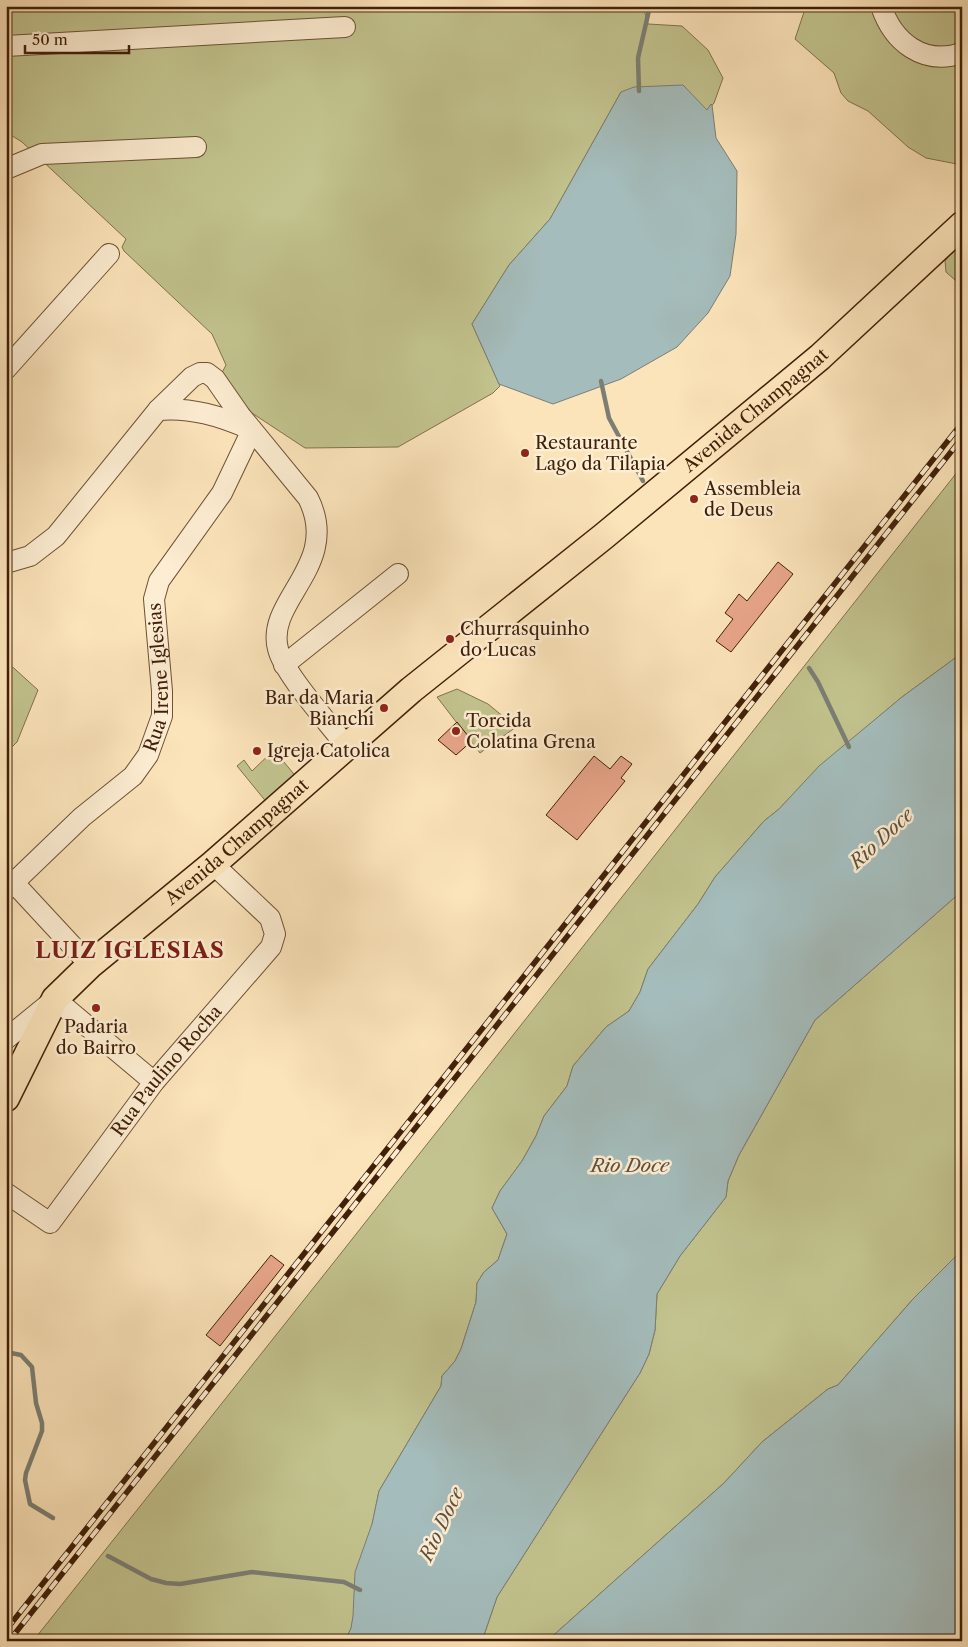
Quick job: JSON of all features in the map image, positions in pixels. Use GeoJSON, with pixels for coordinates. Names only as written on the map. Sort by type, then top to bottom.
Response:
{"type":"FeatureCollection","features":[{"type":"Feature","properties":{"kind":"main road","name":"Avenida Champagnat"},"geometry":{"type":"LineString","coordinates":[[6,1098],[55,999],[90,965],[214,864],[346,746],[820,357],[962,225]]}},
{"type":"Feature","properties":{"kind":"street"},"geometry":{"type":"LineString","coordinates":[[881,6],[886,21],[913,49],[930,57],[947,57],[962,53]]}},
{"type":"Feature","properties":{"kind":"street"},"geometry":{"type":"LineString","coordinates":[[6,46],[345,27]]}},
{"type":"Feature","properties":{"kind":"street"},"geometry":{"type":"LineString","coordinates":[[6,169],[42,154],[196,147]]}},
{"type":"Feature","properties":{"kind":"street"},"geometry":{"type":"LineString","coordinates":[[6,370],[109,254]]}},
{"type":"Feature","properties":{"kind":"street"},"geometry":{"type":"LineString","coordinates":[[6,564],[30,556],[56,536],[158,410],[192,377],[200,373],[207,373],[215,379],[252,430],[308,498],[315,515],[316,540],[312,559],[280,620],[276,638],[284,665],[346,746]]}},
{"type":"Feature","properties":{"kind":"street"},"geometry":{"type":"LineString","coordinates":[[158,410],[186,409],[222,417],[252,430]]}},
{"type":"Feature","properties":{"kind":"street","name":"Rua Irene Iglesias"},"geometry":{"type":"LineString","coordinates":[[10,886],[82,817],[134,776],[148,755],[162,716],[155,590],[159,581],[222,493],[252,430]]}},
{"type":"Feature","properties":{"kind":"street"},"geometry":{"type":"LineString","coordinates":[[284,665],[398,574]]}},
{"type":"Feature","properties":{"kind":"street","name":"Rua Paulino Rocha"},"geometry":{"type":"LineString","coordinates":[[6,1193],[50,1223],[154,1082],[271,946],[275,934],[270,918],[214,864]]}},
{"type":"Feature","properties":{"kind":"street"},"geometry":{"type":"LineString","coordinates":[[10,886],[90,965]]}},
{"type":"Feature","properties":{"kind":"street"},"geometry":{"type":"LineString","coordinates":[[6,1038],[55,999],[154,1082]]}},
{"type":"Feature","properties":{"kind":"green space"},"geometry":{"type":"Polygon","coordinates":[[[6,6],[643,6],[648,24],[682,26],[708,50],[723,78],[714,103],[708,110],[621,92],[550,219],[509,265],[472,324],[500,386],[493,393],[398,447],[305,448],[217,390],[215,386],[226,365],[212,334],[124,251],[122,247],[126,239],[22,142],[6,132],[6,6]]]}},
{"type":"Feature","properties":{"kind":"green space"},"geometry":{"type":"Polygon","coordinates":[[[806,6],[962,6],[962,165],[926,158],[908,147],[868,111],[848,101],[841,93],[834,73],[795,39],[806,6]]]}},
{"type":"Feature","properties":{"kind":"green space"},"geometry":{"type":"Polygon","coordinates":[[[962,239],[962,286],[946,272],[945,261],[962,239]]]}},
{"type":"Feature","properties":{"kind":"green space"},"geometry":{"type":"Polygon","coordinates":[[[962,466],[962,653],[902,697],[819,767],[779,809],[764,821],[715,877],[698,904],[648,969],[640,992],[629,1011],[606,1027],[573,1066],[567,1086],[544,1116],[536,1136],[522,1161],[500,1191],[492,1208],[507,1234],[498,1260],[484,1272],[477,1283],[476,1302],[461,1349],[455,1361],[442,1376],[441,1386],[379,1491],[351,1629],[345,1641],[33,1641],[338,1257],[962,466]]]}},
{"type":"Feature","properties":{"kind":"green space"},"geometry":{"type":"Polygon","coordinates":[[[6,661],[38,690],[17,742],[6,753],[6,661]]]}},
{"type":"Feature","properties":{"kind":"green space"},"geometry":{"type":"Polygon","coordinates":[[[457,689],[488,704],[516,727],[480,753],[437,697],[457,689]]]}},
{"type":"Feature","properties":{"kind":"green space"},"geometry":{"type":"Polygon","coordinates":[[[274,750],[298,779],[268,804],[237,766],[244,760],[252,771],[274,750]]]}},
{"type":"Feature","properties":{"kind":"green space"},"geometry":{"type":"Polygon","coordinates":[[[962,891],[962,1250],[913,1299],[838,1385],[828,1389],[762,1442],[724,1483],[547,1641],[482,1641],[497,1597],[640,1373],[649,1354],[655,1330],[657,1294],[680,1256],[726,1197],[728,1181],[739,1155],[815,1020],[962,891]]]}},
{"type":"Feature","properties":{"kind":"water"},"geometry":{"type":"Polygon","coordinates":[[[683,85],[707,110],[712,105],[716,138],[737,171],[736,234],[730,276],[708,313],[677,347],[621,379],[553,404],[499,384],[472,324],[509,265],[550,219],[621,92],[634,87],[683,85]]]}},
{"type":"Feature","properties":{"kind":"water","name":"Rio Doce"},"geometry":{"type":"Polygon","coordinates":[[[962,653],[962,891],[815,1020],[739,1155],[728,1181],[726,1197],[680,1256],[657,1294],[655,1330],[649,1354],[640,1373],[497,1597],[482,1641],[345,1641],[351,1628],[353,1616],[355,1572],[372,1524],[379,1491],[441,1386],[442,1376],[455,1361],[461,1349],[476,1302],[477,1283],[484,1272],[498,1260],[507,1234],[492,1208],[500,1191],[522,1161],[536,1136],[544,1116],[567,1086],[573,1066],[606,1027],[629,1011],[640,992],[648,969],[698,904],[715,877],[764,821],[779,809],[819,766],[902,697],[962,653]]]}},
{"type":"Feature","properties":{"kind":"water"},"geometry":{"type":"Polygon","coordinates":[[[962,1250],[962,1641],[547,1641],[724,1483],[762,1442],[828,1389],[838,1385],[913,1299],[962,1250]]]}},
{"type":"Feature","properties":{"kind":"building"},"geometry":{"type":"Polygon","coordinates":[[[778,562],[793,574],[731,652],[716,641],[733,619],[725,613],[739,594],[747,601],[778,562]]]}},
{"type":"Feature","properties":{"kind":"building","name":"Torcida Colatina Grena"},"geometry":{"type":"Polygon","coordinates":[[[457,722],[472,741],[456,755],[438,740],[457,722]]]}},
{"type":"Feature","properties":{"kind":"building"},"geometry":{"type":"Polygon","coordinates":[[[594,756],[610,769],[621,756],[632,764],[621,778],[625,781],[577,840],[546,815],[594,756]]]}},
{"type":"Feature","properties":{"kind":"building"},"geometry":{"type":"Polygon","coordinates":[[[271,1255],[284,1265],[220,1346],[206,1335],[271,1255]]]}},
{"type":"Feature","properties":{"kind":"waterway"},"geometry":{"type":"LineString","coordinates":[[639,91],[638,58],[650,6]]}},
{"type":"Feature","properties":{"kind":"waterway"},"geometry":{"type":"LineString","coordinates":[[601,381],[609,418],[643,481]]}},
{"type":"Feature","properties":{"kind":"waterway"},"geometry":{"type":"LineString","coordinates":[[809,668],[818,682],[849,747]]}},
{"type":"Feature","properties":{"kind":"waterway"},"geometry":{"type":"LineString","coordinates":[[6,1352],[21,1355],[32,1367],[36,1403],[42,1423],[42,1431],[25,1480],[30,1504],[53,1518]]}},
{"type":"Feature","properties":{"kind":"waterway"},"geometry":{"type":"LineString","coordinates":[[108,1556],[151,1579],[166,1583],[180,1584],[252,1572],[344,1582],[360,1590]]}},
{"type":"Feature","properties":{"kind":"railway"},"geometry":{"type":"LineString","coordinates":[[6,1630],[962,423]]}},
{"type":"Feature","properties":{"kind":"railway"},"geometry":{"type":"LineString","coordinates":[[9,1641],[962,438]]}},
{"type":"Feature","properties":{"kind":"place","name":"Restaurante Lago da Tilapia"},"geometry":{"type":"Point","coordinates":[525,453]}},
{"type":"Feature","properties":{"kind":"place","name":"Assembleia de Deus"},"geometry":{"type":"Point","coordinates":[694,499]}},
{"type":"Feature","properties":{"kind":"place","name":"Churrasquinho do Lucas"},"geometry":{"type":"Point","coordinates":[450,639]}},
{"type":"Feature","properties":{"kind":"place","name":"Bar da Maria Bianchi"},"geometry":{"type":"Point","coordinates":[384,708]}},
{"type":"Feature","properties":{"kind":"place","name":"Torcida Colatina Grena"},"geometry":{"type":"Point","coordinates":[456,731]}},
{"type":"Feature","properties":{"kind":"place","name":"Igreja Catolica"},"geometry":{"type":"Point","coordinates":[257,751]}},
{"type":"Feature","properties":{"kind":"place","name":"Padaria do Bairro"},"geometry":{"type":"Point","coordinates":[96,1008]}},
{"type":"Feature","properties":{"kind":"district","name":"LUIZ IGLESIAS"},"geometry":{"type":"Point","coordinates":[130,950]}}]}
